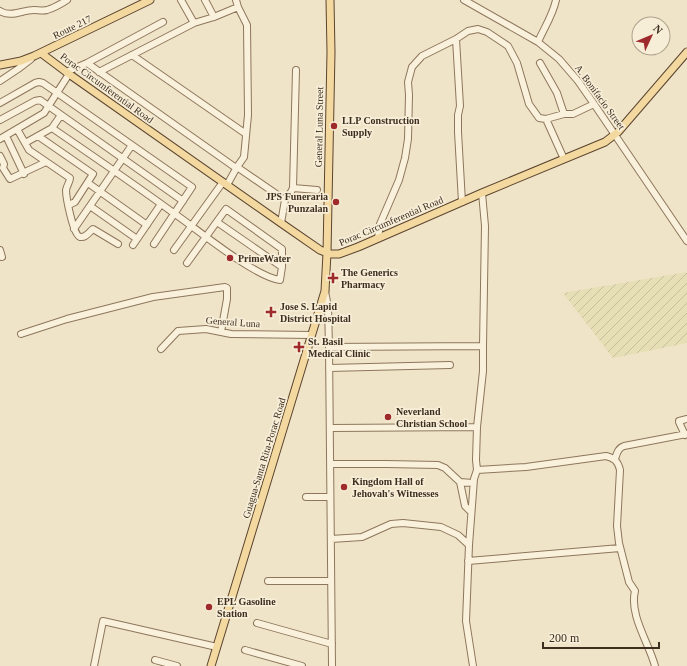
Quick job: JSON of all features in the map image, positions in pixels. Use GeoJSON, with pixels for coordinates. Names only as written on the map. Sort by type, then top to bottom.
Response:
{"type":"FeatureCollection","features":[{"type":"Feature","properties":{"kind":"main road","name":"Route 217"},"geometry":{"type":"LineString","coordinates":[[0,65],[21,61],[38,54],[150,0]]}},
{"type":"Feature","properties":{"kind":"main road","name":"General Luna Street"},"geometry":{"type":"LineString","coordinates":[[327,254],[330,0]]}},
{"type":"Feature","properties":{"kind":"main road","name":"Porac Circumferential Road"},"geometry":{"type":"LineString","coordinates":[[38,54],[68,73],[320,250],[327,254],[339,254],[605,142],[615,134],[687,52]]}},
{"type":"Feature","properties":{"kind":"main road","name":"Guagua-Santa Rita-Porac Road"},"geometry":{"type":"LineString","coordinates":[[211,666],[325,291],[327,254]]}},
{"type":"Feature","properties":{"kind":"street"},"geometry":{"type":"LineString","coordinates":[[0,11],[10,14],[34,10],[45,11],[67,0]]}},
{"type":"Feature","properties":{"kind":"street"},"geometry":{"type":"LineString","coordinates":[[181,0],[194,23]]}},
{"type":"Feature","properties":{"kind":"street"},"geometry":{"type":"LineString","coordinates":[[206,0],[214,17]]}},
{"type":"Feature","properties":{"kind":"street"},"geometry":{"type":"LineString","coordinates":[[174,250],[244,157],[248,107],[247,25],[236,0]]}},
{"type":"Feature","properties":{"kind":"street","name":"A. Bonifacio Street"},"geometry":{"type":"LineString","coordinates":[[464,0],[507,23],[538,42],[550,51],[567,68],[615,134],[687,240]]}},
{"type":"Feature","properties":{"kind":"street"},"geometry":{"type":"LineString","coordinates":[[538,42],[556,0]]}},
{"type":"Feature","properties":{"kind":"street"},"geometry":{"type":"LineString","coordinates":[[100,72],[194,23],[238,7]]}},
{"type":"Feature","properties":{"kind":"street"},"geometry":{"type":"LineString","coordinates":[[24,174],[3,137],[44,112],[58,93],[68,73],[163,22]]}},
{"type":"Feature","properties":{"kind":"street"},"geometry":{"type":"LineString","coordinates":[[378,238],[380,224],[399,180],[405,158],[408,139],[408,82],[410,71],[414,63],[422,56],[456,39],[468,31],[478,29],[487,32],[508,46],[517,63],[529,104],[539,118],[546,119],[564,114],[573,114],[594,104]]}},
{"type":"Feature","properties":{"kind":"street"},"geometry":{"type":"LineString","coordinates":[[456,39],[460,106],[458,115],[458,132],[462,202]]}},
{"type":"Feature","properties":{"kind":"street"},"geometry":{"type":"LineString","coordinates":[[0,81],[38,54]]}},
{"type":"Feature","properties":{"kind":"street"},"geometry":{"type":"LineString","coordinates":[[132,55],[246,134]]}},
{"type":"Feature","properties":{"kind":"street"},"geometry":{"type":"LineString","coordinates":[[87,63],[285,200]]}},
{"type":"Feature","properties":{"kind":"street"},"geometry":{"type":"LineString","coordinates":[[540,63],[554,86],[564,114]]}},
{"type":"Feature","properties":{"kind":"street"},"geometry":{"type":"LineString","coordinates":[[281,223],[285,200],[292,192],[293,188],[296,70]]}},
{"type":"Feature","properties":{"kind":"street"},"geometry":{"type":"LineString","coordinates":[[0,103],[39,82],[43,83],[192,187],[154,244]]}},
{"type":"Feature","properties":{"kind":"street"},"geometry":{"type":"LineString","coordinates":[[0,120],[37,100],[40,100],[183,201]]}},
{"type":"Feature","properties":{"kind":"street"},"geometry":{"type":"LineString","coordinates":[[25,143],[52,128],[61,115]]}},
{"type":"Feature","properties":{"kind":"street"},"geometry":{"type":"LineString","coordinates":[[546,119],[564,159]]}},
{"type":"Feature","properties":{"kind":"street"},"geometry":{"type":"LineString","coordinates":[[52,128],[115,171],[206,237],[238,259],[272,279],[280,280],[282,268],[282,249],[226,209],[206,237],[188,263]]}},
{"type":"Feature","properties":{"kind":"street"},"geometry":{"type":"LineString","coordinates":[[17,129],[30,150],[70,178],[71,180],[66,189],[71,220],[77,235],[81,237],[86,236],[93,229],[118,244]]}},
{"type":"Feature","properties":{"kind":"street"},"geometry":{"type":"LineString","coordinates":[[38,136],[93,173],[75,202],[69,205]]}},
{"type":"Feature","properties":{"kind":"street"},"geometry":{"type":"LineString","coordinates":[[74,229],[132,145]]}},
{"type":"Feature","properties":{"kind":"street"},"geometry":{"type":"LineString","coordinates":[[0,156],[4,164],[3,168],[10,179],[24,174],[46,162]]}},
{"type":"Feature","properties":{"kind":"street"},"geometry":{"type":"LineString","coordinates":[[88,183],[147,225]]}},
{"type":"Feature","properties":{"kind":"street"},"geometry":{"type":"LineString","coordinates":[[293,188],[317,190]]}},
{"type":"Feature","properties":{"kind":"street"},"geometry":{"type":"LineString","coordinates":[[473,666],[466,621],[471,512],[473,483],[477,470],[477,427],[483,371],[485,226],[482,193]]}},
{"type":"Feature","properties":{"kind":"street"},"geometry":{"type":"LineString","coordinates":[[133,245],[161,204]]}},
{"type":"Feature","properties":{"kind":"street"},"geometry":{"type":"LineString","coordinates":[[90,206],[137,239]]}},
{"type":"Feature","properties":{"kind":"street"},"geometry":{"type":"LineString","coordinates":[[217,222],[282,268]]}},
{"type":"Feature","properties":{"kind":"street"},"geometry":{"type":"LineString","coordinates":[[0,250],[2,258]]}},
{"type":"Feature","properties":{"kind":"street"},"geometry":{"type":"LineString","coordinates":[[21,334],[67,319],[153,297],[225,287],[227,288],[227,299],[222,332]]}},
{"type":"Feature","properties":{"kind":"street"},"geometry":{"type":"LineString","coordinates":[[325,291],[328,307],[329,347],[332,666]]}},
{"type":"Feature","properties":{"kind":"street","name":"General Luna"},"geometry":{"type":"LineString","coordinates":[[161,348],[178,331],[206,329],[231,334],[311,335]]}},
{"type":"Feature","properties":{"kind":"street"},"geometry":{"type":"LineString","coordinates":[[329,347],[483,346]]}},
{"type":"Feature","properties":{"kind":"street"},"geometry":{"type":"LineString","coordinates":[[329,368],[450,365]]}},
{"type":"Feature","properties":{"kind":"street"},"geometry":{"type":"LineString","coordinates":[[614,459],[620,447],[686,435],[679,421],[687,420]]}},
{"type":"Feature","properties":{"kind":"street"},"geometry":{"type":"LineString","coordinates":[[330,428],[477,427]]}},
{"type":"Feature","properties":{"kind":"street"},"geometry":{"type":"LineString","coordinates":[[477,470],[526,467],[606,456],[614,459],[619,464],[618,526],[620,548],[630,582],[635,591],[635,612],[655,666]]}},
{"type":"Feature","properties":{"kind":"street"},"geometry":{"type":"LineString","coordinates":[[330,464],[438,465],[445,468],[460,482],[465,506],[471,512]]}},
{"type":"Feature","properties":{"kind":"street"},"geometry":{"type":"LineString","coordinates":[[460,482],[473,483]]}},
{"type":"Feature","properties":{"kind":"street"},"geometry":{"type":"LineString","coordinates":[[306,498],[330,497]]}},
{"type":"Feature","properties":{"kind":"street"},"geometry":{"type":"LineString","coordinates":[[331,539],[362,537],[391,524],[403,523],[441,527],[458,535],[469,545]]}},
{"type":"Feature","properties":{"kind":"street"},"geometry":{"type":"LineString","coordinates":[[468,561],[620,548]]}},
{"type":"Feature","properties":{"kind":"street"},"geometry":{"type":"LineString","coordinates":[[268,581],[331,581]]}},
{"type":"Feature","properties":{"kind":"street"},"geometry":{"type":"LineString","coordinates":[[94,666],[103,621],[217,647]]}},
{"type":"Feature","properties":{"kind":"street"},"geometry":{"type":"LineString","coordinates":[[257,623],[332,644]]}},
{"type":"Feature","properties":{"kind":"street"},"geometry":{"type":"LineString","coordinates":[[245,650],[302,666]]}},
{"type":"Feature","properties":{"kind":"street"},"geometry":{"type":"LineString","coordinates":[[155,660],[177,666]]}},
{"type":"Feature","properties":{"kind":"shaded area"},"geometry":{"type":"Polygon","coordinates":[[[687,272],[687,343],[613,358],[563,293],[687,272]]]}},
{"type":"Feature","properties":{"kind":"place","name":"LLP Construction Supply"},"geometry":{"type":"Point","coordinates":[334,126]}},
{"type":"Feature","properties":{"kind":"place","name":"JPS Funeraria Punzalan"},"geometry":{"type":"Point","coordinates":[336,202]}},
{"type":"Feature","properties":{"kind":"place","name":"PrimeWater"},"geometry":{"type":"Point","coordinates":[230,258]}},
{"type":"Feature","properties":{"kind":"place","name":"The Generics Pharmacy"},"geometry":{"type":"Point","coordinates":[333,278]}},
{"type":"Feature","properties":{"kind":"place","name":"Jose S. Lapid District Hospital"},"geometry":{"type":"Point","coordinates":[271,312]}},
{"type":"Feature","properties":{"kind":"place","name":"St. Basil Medical Clinic"},"geometry":{"type":"Point","coordinates":[299,347]}},
{"type":"Feature","properties":{"kind":"place","name":"Neverland Christian School"},"geometry":{"type":"Point","coordinates":[388,417]}},
{"type":"Feature","properties":{"kind":"place","name":"Kingdom Hall of Jehovah's Witnesses"},"geometry":{"type":"Point","coordinates":[344,487]}},
{"type":"Feature","properties":{"kind":"place","name":"EPL Gasoline Station"},"geometry":{"type":"Point","coordinates":[209,607]}}]}
